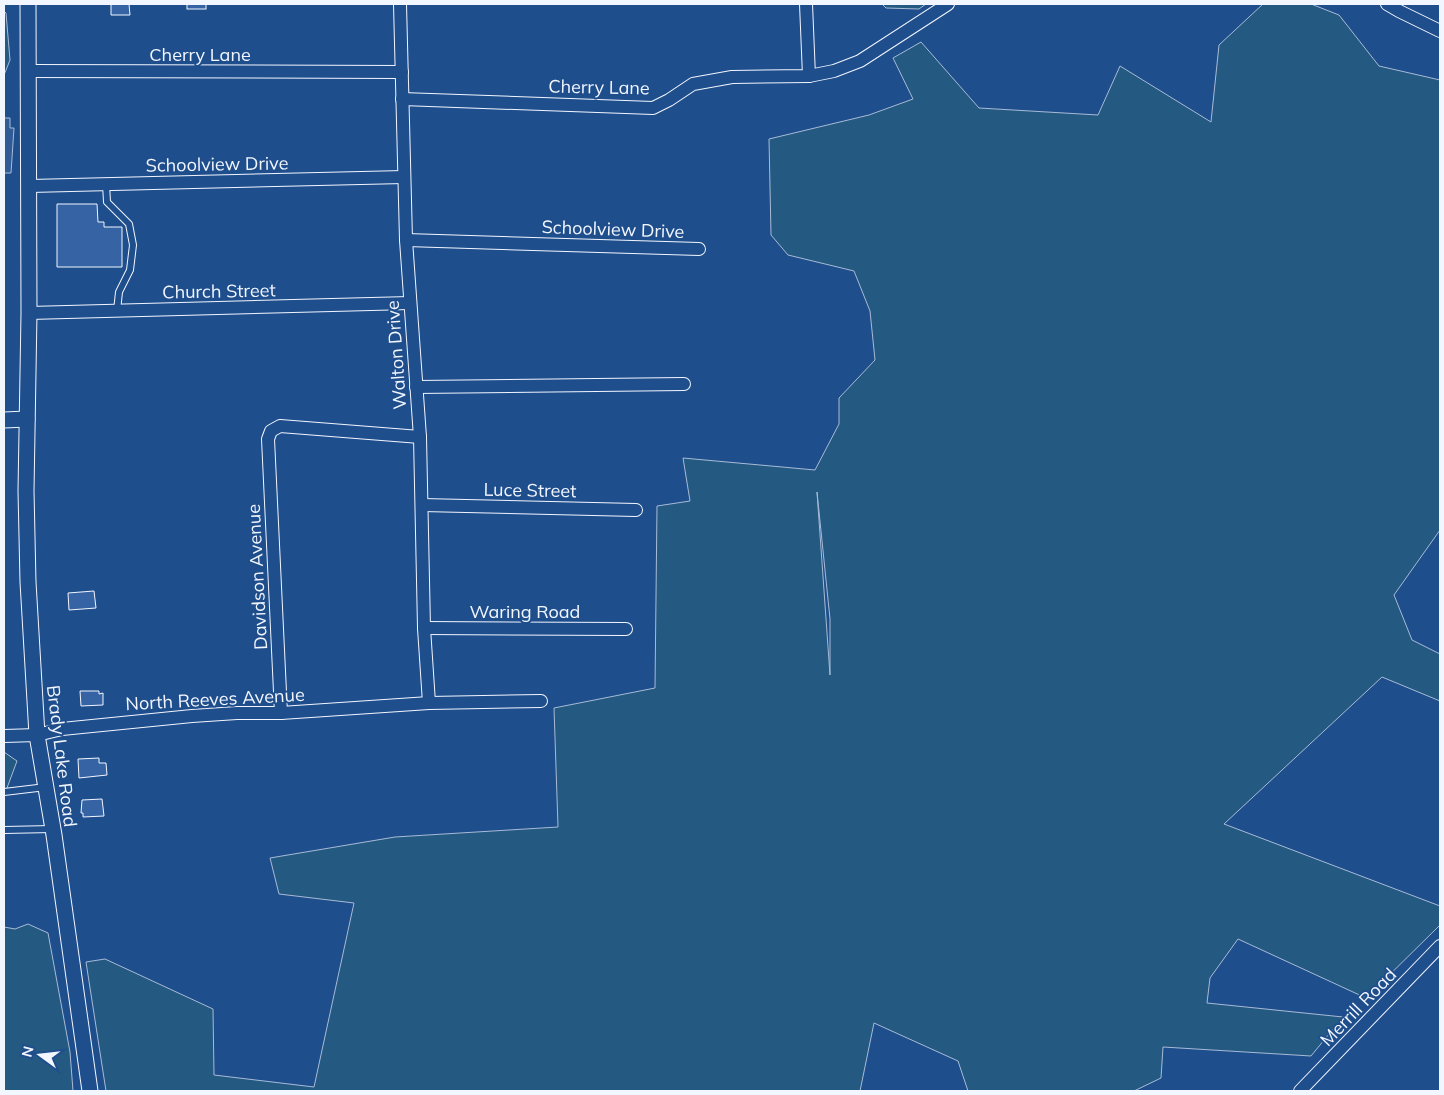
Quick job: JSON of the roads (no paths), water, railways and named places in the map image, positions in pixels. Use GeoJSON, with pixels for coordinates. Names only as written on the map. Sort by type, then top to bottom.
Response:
{"type":"FeatureCollection","features":[{"type":"Feature","properties":{"kind":"street","name":"Brady Lake Road"},"geometry":{"type":"LineString","coordinates":[[28,4],[30,186],[26,492],[28,582],[37,735],[90,1091]]}},
{"type":"Feature","properties":{"kind":"street","name":"Walton Drive"},"geometry":{"type":"LineString","coordinates":[[400,4],[406,240],[420,437],[424,628],[429,703]]}},
{"type":"Feature","properties":{"kind":"street"},"geometry":{"type":"LineString","coordinates":[[806,4],[809,76]]}},
{"type":"Feature","properties":{"kind":"street","name":"Cherry Lane"},"geometry":{"type":"LineString","coordinates":[[402,99],[653,108],[669,100],[692,84],[732,77],[809,76],[834,71],[860,61],[948,4]]}},
{"type":"Feature","properties":{"kind":"street"},"geometry":{"type":"LineString","coordinates":[[1387,4],[1440,31]]}},
{"type":"Feature","properties":{"kind":"street","name":"Cherry Lane"},"geometry":{"type":"LineString","coordinates":[[28,71],[402,72]]}},
{"type":"Feature","properties":{"kind":"street","name":"Schoolview Drive"},"geometry":{"type":"LineString","coordinates":[[30,186],[404,178]]}},
{"type":"Feature","properties":{"kind":"street","name":"Schoolview Drive"},"geometry":{"type":"LineString","coordinates":[[406,240],[699,249]]}},
{"type":"Feature","properties":{"kind":"street","name":"Church Street"},"geometry":{"type":"LineString","coordinates":[[29,313],[410,304]]}},
{"type":"Feature","properties":{"kind":"street"},"geometry":{"type":"LineString","coordinates":[[416,386],[684,384]]}},
{"type":"Feature","properties":{"kind":"street"},"geometry":{"type":"LineString","coordinates":[[4,420],[28,419]]}},
{"type":"Feature","properties":{"kind":"street","name":"Davidson Avenue"},"geometry":{"type":"LineString","coordinates":[[282,713],[268,439],[271,431],[280,426],[420,437]]}},
{"type":"Feature","properties":{"kind":"street","name":"Luce Street"},"geometry":{"type":"LineString","coordinates":[[422,505],[636,510]]}},
{"type":"Feature","properties":{"kind":"street","name":"Waring Road"},"geometry":{"type":"LineString","coordinates":[[424,628],[626,629]]}},
{"type":"Feature","properties":{"kind":"street","name":"North Reeves Avenue"},"geometry":{"type":"LineString","coordinates":[[4,736],[37,735],[62,729],[162,718],[237,713],[282,713],[429,703],[541,701]]}},
{"type":"Feature","properties":{"kind":"street","name":"Merrill Road"},"geometry":{"type":"LineString","coordinates":[[1300,1091],[1440,946]]}},
{"type":"Feature","properties":{"kind":"lane"},"geometry":{"type":"LineString","coordinates":[[106,184],[107,202],[129,224],[133,245],[130,270],[119,292],[117,311]]}},
{"type":"Feature","properties":{"kind":"lane"},"geometry":{"type":"LineString","coordinates":[[4,792],[46,788]]}},
{"type":"Feature","properties":{"kind":"lane"},"geometry":{"type":"LineString","coordinates":[[4,830],[52,829]]}}]}
